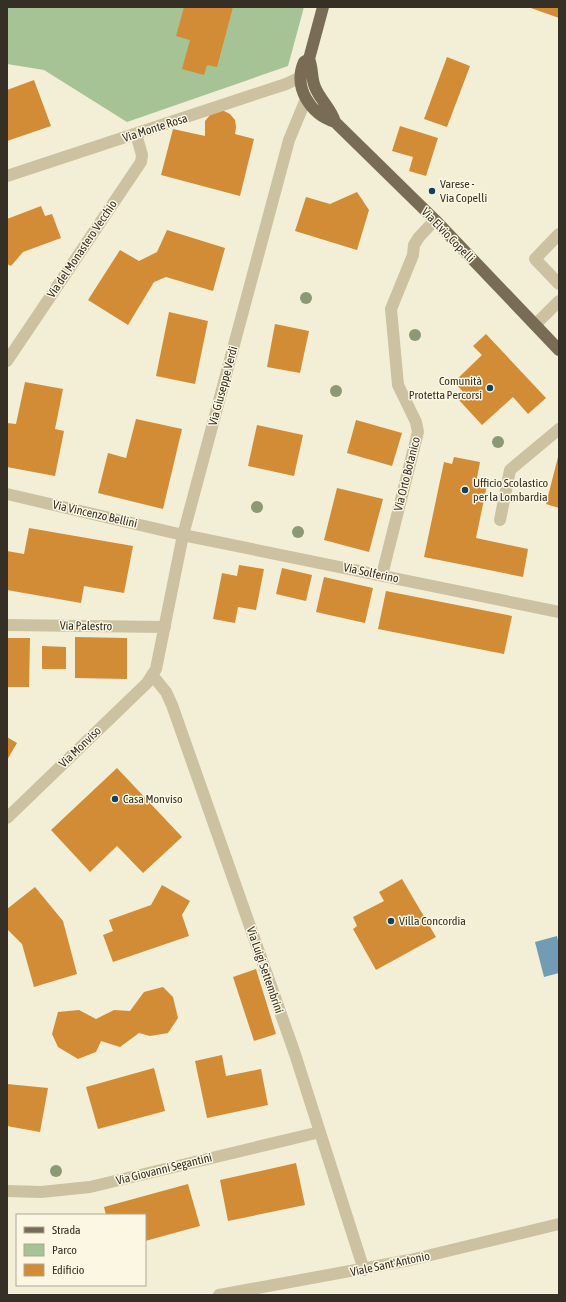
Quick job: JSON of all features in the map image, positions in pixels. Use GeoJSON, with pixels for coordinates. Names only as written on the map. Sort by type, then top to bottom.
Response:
{"type":"FeatureCollection","features":[{"type":"Feature","properties":{"kind":"main road"},"geometry":{"type":"LineString","coordinates":[[301,77],[301,69],[304,62],[309,59],[323,7]]}},
{"type":"Feature","properties":{"kind":"main road","name":"Via Elvio Copelli"},"geometry":{"type":"LineString","coordinates":[[309,59],[312,64],[314,86],[333,113],[335,122]]}},
{"type":"Feature","properties":{"kind":"main road","name":"Via Elvio Copelli"},"geometry":{"type":"LineString","coordinates":[[301,77],[301,87],[306,99],[320,115],[335,122],[435,220],[559,350]]}},
{"type":"Feature","properties":{"kind":"street","name":"Via Monte Rosa"},"geometry":{"type":"LineString","coordinates":[[7,176],[286,84],[301,77]]}},
{"type":"Feature","properties":{"kind":"street","name":"Via Giuseppe Verdi"},"geometry":{"type":"LineString","coordinates":[[153,676],[156,669],[165,627],[182,535],[289,140],[306,99]]}},
{"type":"Feature","properties":{"kind":"street","name":"Via del Monastero Vecchio"},"geometry":{"type":"LineString","coordinates":[[7,361],[141,162],[142,155],[136,134]]}},
{"type":"Feature","properties":{"kind":"street","name":"Via Orto Botanico"},"geometry":{"type":"LineString","coordinates":[[382,575],[418,432],[416,422],[398,385],[391,309],[413,255],[414,245],[419,237],[435,220]]}},
{"type":"Feature","properties":{"kind":"street"},"geometry":{"type":"LineString","coordinates":[[559,234],[535,259],[559,284]]}},
{"type":"Feature","properties":{"kind":"street"},"geometry":{"type":"LineString","coordinates":[[535,325],[559,301]]}},
{"type":"Feature","properties":{"kind":"street"},"geometry":{"type":"LineString","coordinates":[[500,520],[510,470],[559,429]]}},
{"type":"Feature","properties":{"kind":"street","name":"Via Vincenzo Bellini"},"geometry":{"type":"LineString","coordinates":[[7,494],[182,535]]}},
{"type":"Feature","properties":{"kind":"street","name":"Via Solferino"},"geometry":{"type":"LineString","coordinates":[[182,535],[559,612]]}},
{"type":"Feature","properties":{"kind":"street","name":"Via Palestro"},"geometry":{"type":"LineString","coordinates":[[7,625],[165,627]]}},
{"type":"Feature","properties":{"kind":"street","name":"Via Monviso"},"geometry":{"type":"LineString","coordinates":[[7,818],[153,676]]}},
{"type":"Feature","properties":{"kind":"street","name":"Via Luigi Settembrini"},"geometry":{"type":"LineString","coordinates":[[153,676],[166,692],[172,705],[295,1054],[364,1270]]}},
{"type":"Feature","properties":{"kind":"street","name":"Via Giovanni Segantini"},"geometry":{"type":"LineString","coordinates":[[7,1192],[47,1192],[90,1187],[320,1132]]}},
{"type":"Feature","properties":{"kind":"street","name":"Viale Sant'Antonio"},"geometry":{"type":"LineString","coordinates":[[219,1295],[364,1270],[559,1224]]}},
{"type":"Feature","properties":{"kind":"green space"},"geometry":{"type":"Polygon","coordinates":[[[7,7],[304,7],[288,66],[127,122],[44,70],[7,64],[7,7]]]}},
{"type":"Feature","properties":{"kind":"water"},"geometry":{"type":"Polygon","coordinates":[[[557,936],[559,946],[559,973],[544,977],[535,942],[557,936]]]}},
{"type":"Feature","properties":{"kind":"building"},"geometry":{"type":"Polygon","coordinates":[[[184,7],[233,7],[217,67],[207,65],[204,75],[182,69],[190,40],[176,36],[184,7]]]}},
{"type":"Feature","properties":{"kind":"building"},"geometry":{"type":"Polygon","coordinates":[[[528,7],[559,7],[559,18],[528,7]]]}},
{"type":"Feature","properties":{"kind":"building"},"geometry":{"type":"Polygon","coordinates":[[[447,57],[470,66],[447,127],[424,119],[447,57]]]}},
{"type":"Feature","properties":{"kind":"building"},"geometry":{"type":"Polygon","coordinates":[[[34,80],[51,126],[7,141],[7,90],[34,80]]]}},
{"type":"Feature","properties":{"kind":"building"},"geometry":{"type":"Polygon","coordinates":[[[217,111],[224,111],[230,114],[235,120],[235,134],[254,139],[240,196],[161,175],[173,129],[205,136],[205,121],[210,115],[217,111]]]}},
{"type":"Feature","properties":{"kind":"building"},"geometry":{"type":"Polygon","coordinates":[[[400,126],[438,138],[426,176],[409,171],[413,157],[392,151],[400,126]]]}},
{"type":"Feature","properties":{"kind":"building"},"geometry":{"type":"Polygon","coordinates":[[[357,192],[369,210],[357,250],[295,231],[306,197],[330,204],[357,192]]]}},
{"type":"Feature","properties":{"kind":"building"},"geometry":{"type":"Polygon","coordinates":[[[41,206],[45,216],[52,214],[61,238],[23,252],[11,266],[7,264],[7,219],[41,206]]]}},
{"type":"Feature","properties":{"kind":"building"},"geometry":{"type":"Polygon","coordinates":[[[167,230],[225,248],[213,291],[166,277],[154,282],[128,325],[88,300],[120,250],[139,261],[157,252],[167,230]]]}},
{"type":"Feature","properties":{"kind":"building"},"geometry":{"type":"Polygon","coordinates":[[[169,312],[208,321],[195,384],[156,376],[169,312]]]}},
{"type":"Feature","properties":{"kind":"building"},"geometry":{"type":"Polygon","coordinates":[[[275,324],[309,331],[300,373],[267,367],[275,324]]]}},
{"type":"Feature","properties":{"kind":"building"},"geometry":{"type":"Polygon","coordinates":[[[486,334],[546,398],[528,414],[513,397],[482,425],[458,399],[464,393],[454,382],[482,355],[473,346],[486,334]]]}},
{"type":"Feature","properties":{"kind":"building"},"geometry":{"type":"Polygon","coordinates":[[[25,382],[63,389],[55,429],[64,431],[55,476],[7,467],[7,423],[16,424],[25,382]]]}},
{"type":"Feature","properties":{"kind":"building"},"geometry":{"type":"Polygon","coordinates":[[[136,419],[182,429],[163,509],[98,493],[108,453],[126,458],[136,419]]]}},
{"type":"Feature","properties":{"kind":"building"},"geometry":{"type":"Polygon","coordinates":[[[356,420],[402,433],[392,466],[347,453],[356,420]]]}},
{"type":"Feature","properties":{"kind":"building"},"geometry":{"type":"Polygon","coordinates":[[[257,425],[303,435],[294,476],[248,466],[257,425]]]}},
{"type":"Feature","properties":{"kind":"building"},"geometry":{"type":"Polygon","coordinates":[[[454,457],[480,462],[476,483],[487,485],[476,538],[528,549],[523,577],[424,557],[444,462],[452,464],[454,457]]]}},
{"type":"Feature","properties":{"kind":"building"},"geometry":{"type":"Polygon","coordinates":[[[559,457],[559,508],[546,504],[559,457]]]}},
{"type":"Feature","properties":{"kind":"building"},"geometry":{"type":"Polygon","coordinates":[[[337,488],[383,499],[369,552],[324,540],[337,488]]]}},
{"type":"Feature","properties":{"kind":"building"},"geometry":{"type":"Polygon","coordinates":[[[29,528],[133,546],[124,593],[84,586],[81,603],[7,590],[7,551],[24,554],[29,528]]]}},
{"type":"Feature","properties":{"kind":"building"},"geometry":{"type":"Polygon","coordinates":[[[239,565],[264,569],[256,610],[238,607],[235,623],[213,619],[222,573],[237,576],[239,565]]]}},
{"type":"Feature","properties":{"kind":"building"},"geometry":{"type":"Polygon","coordinates":[[[282,568],[312,575],[306,601],[276,594],[282,568]]]}},
{"type":"Feature","properties":{"kind":"building"},"geometry":{"type":"Polygon","coordinates":[[[324,577],[373,588],[365,623],[316,612],[324,577]]]}},
{"type":"Feature","properties":{"kind":"building"},"geometry":{"type":"Polygon","coordinates":[[[386,591],[512,616],[504,654],[378,629],[386,591]]]}},
{"type":"Feature","properties":{"kind":"building"},"geometry":{"type":"Polygon","coordinates":[[[75,637],[127,638],[127,679],[75,678],[75,637]]]}},
{"type":"Feature","properties":{"kind":"building"},"geometry":{"type":"Polygon","coordinates":[[[7,638],[30,638],[29,687],[7,687],[7,638]]]}},
{"type":"Feature","properties":{"kind":"building"},"geometry":{"type":"Polygon","coordinates":[[[42,646],[66,647],[66,669],[42,669],[42,646]]]}},
{"type":"Feature","properties":{"kind":"building"},"geometry":{"type":"Polygon","coordinates":[[[7,737],[17,743],[7,760],[7,737]]]}},
{"type":"Feature","properties":{"kind":"building","name":"Casa Monviso"},"geometry":{"type":"Polygon","coordinates":[[[117,768],[182,837],[143,873],[117,846],[90,872],[51,830],[117,768]]]}},
{"type":"Feature","properties":{"kind":"building","name":"Villa Concordia"},"geometry":{"type":"Polygon","coordinates":[[[402,879],[436,937],[376,970],[353,929],[357,926],[353,917],[384,901],[379,892],[402,879]]]}},
{"type":"Feature","properties":{"kind":"building"},"geometry":{"type":"Polygon","coordinates":[[[162,885],[190,901],[182,915],[189,936],[113,962],[103,935],[113,931],[109,920],[151,905],[162,885]]]}},
{"type":"Feature","properties":{"kind":"building"},"geometry":{"type":"Polygon","coordinates":[[[35,887],[63,921],[77,974],[34,987],[22,944],[7,929],[7,909],[35,887]]]}},
{"type":"Feature","properties":{"kind":"building"},"geometry":{"type":"Polygon","coordinates":[[[256,969],[276,1034],[254,1041],[233,977],[256,969]]]}},
{"type":"Feature","properties":{"kind":"building"},"geometry":{"type":"Polygon","coordinates":[[[163,987],[173,997],[178,1018],[168,1033],[150,1036],[139,1033],[120,1047],[101,1041],[96,1052],[78,1059],[58,1047],[52,1034],[58,1012],[79,1010],[96,1019],[114,1010],[130,1011],[144,992],[163,987]]]}},
{"type":"Feature","properties":{"kind":"building"},"geometry":{"type":"Polygon","coordinates":[[[222,1055],[226,1076],[261,1069],[268,1105],[207,1118],[195,1061],[222,1055]]]}},
{"type":"Feature","properties":{"kind":"building"},"geometry":{"type":"Polygon","coordinates":[[[154,1068],[165,1111],[98,1129],[86,1087],[154,1068]]]}},
{"type":"Feature","properties":{"kind":"building"},"geometry":{"type":"Polygon","coordinates":[[[7,1084],[48,1088],[40,1132],[7,1126],[7,1084]]]}},
{"type":"Feature","properties":{"kind":"building"},"geometry":{"type":"Polygon","coordinates":[[[296,1163],[305,1205],[228,1221],[220,1180],[296,1163]]]}},
{"type":"Feature","properties":{"kind":"building"},"geometry":{"type":"Polygon","coordinates":[[[188,1184],[200,1226],[146,1241],[146,1214],[106,1214],[104,1207],[188,1184]]]}},
{"type":"Feature","properties":{"kind":"place","name":"Varese - Via Copelli"},"geometry":{"type":"Point","coordinates":[432,191]}},
{"type":"Feature","properties":{"kind":"place","name":"Comunità Protetta Percorsi"},"geometry":{"type":"Point","coordinates":[490,388]}},
{"type":"Feature","properties":{"kind":"place","name":"Ufficio Scolastico per la Lombardia"},"geometry":{"type":"Point","coordinates":[465,490]}},
{"type":"Feature","properties":{"kind":"place","name":"Casa Monviso"},"geometry":{"type":"Point","coordinates":[115,799]}},
{"type":"Feature","properties":{"kind":"place","name":"Villa Concordia"},"geometry":{"type":"Point","coordinates":[391,921]}}]}
